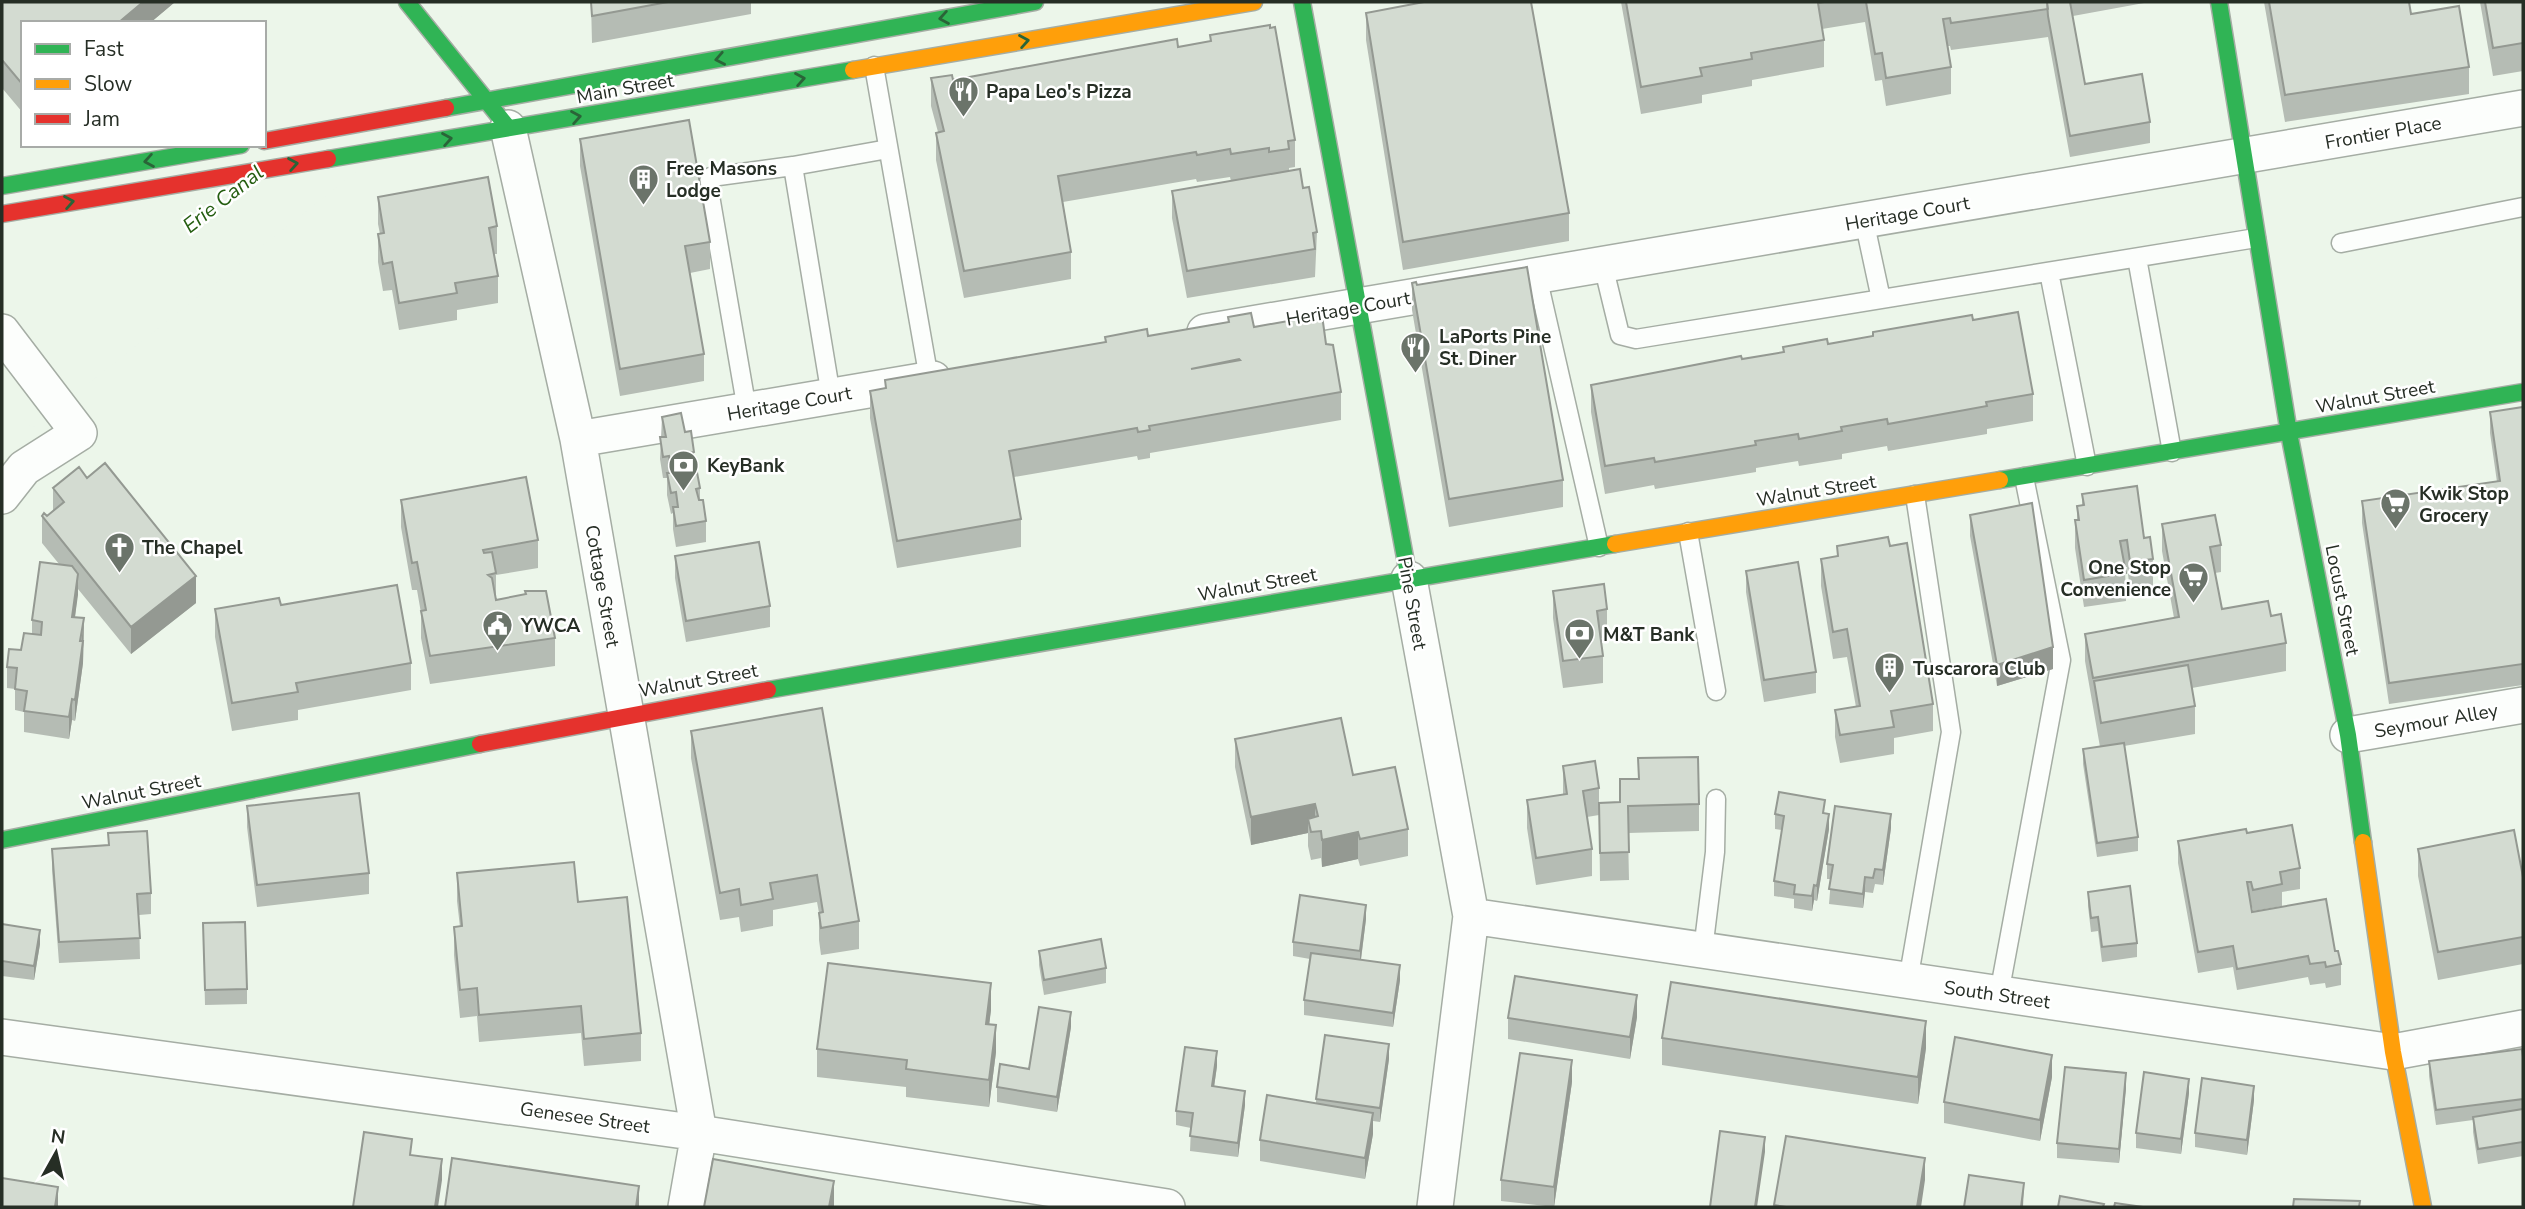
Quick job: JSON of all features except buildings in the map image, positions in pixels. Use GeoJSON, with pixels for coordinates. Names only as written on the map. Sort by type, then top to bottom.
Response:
{"type":"FeatureCollection","features":[{"type":"Feature","properties":{"kind":"main road","name":"Cottage Street"},"geometry":{"type":"LineString","coordinates":[[407,2],[498,115]]}},
{"type":"Feature","properties":{"kind":"main road","name":"Main Street"},"geometry":{"type":"LineString","coordinates":[[2,214],[385,149],[498,115],[1035,2]]}},
{"type":"Feature","properties":{"kind":"main road","name":"Main Street"},"geometry":{"type":"LineString","coordinates":[[266,141],[427,113],[498,115],[874,66],[1254,2]]}},
{"type":"Feature","properties":{"kind":"main road","name":"Pine Street"},"geometry":{"type":"LineString","coordinates":[[1302,2],[1409,579]]}},
{"type":"Feature","properties":{"kind":"main road","name":"Locust Street"},"geometry":{"type":"LineString","coordinates":[[2219,2],[2289,433],[2348,735],[2393,1052],[2423,1207]]}},
{"type":"Feature","properties":{"kind":"main road"},"geometry":{"type":"LineString","coordinates":[[2,186],[230,147]]}},
{"type":"Feature","properties":{"kind":"main road","name":"Walnut Street"},"geometry":{"type":"LineString","coordinates":[[2,840],[625,715],[1409,579],[2523,392]]}},
{"type":"Feature","properties":{"kind":"street","name":"Frontier Place"},"geometry":{"type":"LineString","coordinates":[[2242,156],[2523,108]]}},
{"type":"Feature","properties":{"kind":"street","name":"Cottage Street"},"geometry":{"type":"LineString","coordinates":[[498,115],[578,439],[699,1133],[686,1207]]}},
{"type":"Feature","properties":{"kind":"street","name":"Heritage Court"},"geometry":{"type":"LineString","coordinates":[[1173,338],[2242,156]]}},
{"type":"Feature","properties":{"kind":"street"},"geometry":{"type":"LineString","coordinates":[[2,332],[79,433],[24,468],[2,496]]}},
{"type":"Feature","properties":{"kind":"street","name":"Heritage Court"},"geometry":{"type":"LineString","coordinates":[[578,439],[969,372]]}},
{"type":"Feature","properties":{"kind":"street","name":"Pine Street"},"geometry":{"type":"LineString","coordinates":[[1409,579],[1471,916],[1434,1207]]}},
{"type":"Feature","properties":{"kind":"street","name":"Seymour Alley"},"geometry":{"type":"LineString","coordinates":[[2348,735],[2523,705]]}},
{"type":"Feature","properties":{"kind":"street","name":"South Street"},"geometry":{"type":"LineString","coordinates":[[1471,916],[2393,1052],[2523,1028]]}},
{"type":"Feature","properties":{"kind":"street","name":"Genesee Street"},"geometry":{"type":"LineString","coordinates":[[2,1037],[699,1133],[1167,1207]]}},
{"type":"Feature","properties":{"kind":"lane"},"geometry":{"type":"LineString","coordinates":[[874,66],[929,379]]}},
{"type":"Feature","properties":{"kind":"lane"},"geometry":{"type":"LineString","coordinates":[[747,410],[708,184],[711,177],[888,149]]}},
{"type":"Feature","properties":{"kind":"lane"},"geometry":{"type":"LineString","coordinates":[[793,166],[831,396]]}},
{"type":"Feature","properties":{"kind":"lane"},"geometry":{"type":"LineString","coordinates":[[2341,243],[2523,206]]}},
{"type":"Feature","properties":{"kind":"lane"},"geometry":{"type":"LineString","coordinates":[[1864,220],[1881,299]]}},
{"type":"Feature","properties":{"kind":"lane"},"geometry":{"type":"LineString","coordinates":[[1603,265],[1620,335],[1636,339],[2256,239]]}},
{"type":"Feature","properties":{"kind":"lane"},"geometry":{"type":"LineString","coordinates":[[2137,258],[2172,452]]}},
{"type":"Feature","properties":{"kind":"lane"},"geometry":{"type":"LineString","coordinates":[[2049,272],[2087,466]]}},
{"type":"Feature","properties":{"kind":"lane"},"geometry":{"type":"LineString","coordinates":[[1537,276],[1599,547]]}},
{"type":"Feature","properties":{"kind":"lane"},"geometry":{"type":"LineString","coordinates":[[2000,994],[2061,660],[2024,477]]}},
{"type":"Feature","properties":{"kind":"lane"},"geometry":{"type":"LineString","coordinates":[[1908,981],[1951,732],[1915,495]]}},
{"type":"Feature","properties":{"kind":"lane"},"geometry":{"type":"LineString","coordinates":[[1688,532],[1716,691]]}},
{"type":"Feature","properties":{"kind":"lane"},"geometry":{"type":"LineString","coordinates":[[1703,950],[1715,852],[1716,799]]}},
{"type":"Feature","properties":{"kind":"pier"},"geometry":{"type":"Polygon","coordinates":[[[293,2],[450,2],[493,54],[385,149],[32,428],[2,391],[2,221],[100,147],[266,147],[266,22],[293,2]]]}},
{"type":"Feature","properties":{"kind":"traffic: fast"},"geometry":{"type":"LineString","coordinates":[[407,2],[506,125]]}},
{"type":"Feature","properties":{"kind":"traffic: fast"},"geometry":{"type":"LineString","coordinates":[[446,108],[1035,2]]}},
{"type":"Feature","properties":{"kind":"traffic: fast"},"geometry":{"type":"LineString","coordinates":[[1302,2],[1409,579]]}},
{"type":"Feature","properties":{"kind":"traffic: fast"},"geometry":{"type":"LineString","coordinates":[[2219,2],[2289,433],[2348,735],[2363,842]]}},
{"type":"Feature","properties":{"kind":"traffic: fast"},"geometry":{"type":"LineString","coordinates":[[328,159],[853,70]]}},
{"type":"Feature","properties":{"kind":"traffic: fast"},"geometry":{"type":"LineString","coordinates":[[2,186],[229,147]]}},
{"type":"Feature","properties":{"kind":"traffic: fast"},"geometry":{"type":"LineString","coordinates":[[2000,480],[2523,392]]}},
{"type":"Feature","properties":{"kind":"traffic: fast"},"geometry":{"type":"LineString","coordinates":[[768,690],[1615,544]]}},
{"type":"Feature","properties":{"kind":"traffic: fast"},"geometry":{"type":"LineString","coordinates":[[2,840],[480,744]]}},
{"type":"Feature","properties":{"kind":"traffic: slow"},"geometry":{"type":"LineString","coordinates":[[853,70],[1254,2]]}},
{"type":"Feature","properties":{"kind":"traffic: slow"},"geometry":{"type":"LineString","coordinates":[[1615,544],[2000,480]]}},
{"type":"Feature","properties":{"kind":"traffic: slow"},"geometry":{"type":"LineString","coordinates":[[2363,842],[2393,1052],[2423,1207]]}},
{"type":"Feature","properties":{"kind":"traffic: jam"},"geometry":{"type":"LineString","coordinates":[[266,141],[446,108]]}},
{"type":"Feature","properties":{"kind":"traffic: jam"},"geometry":{"type":"LineString","coordinates":[[2,214],[328,159]]}},
{"type":"Feature","properties":{"kind":"traffic: jam"},"geometry":{"type":"LineString","coordinates":[[480,744],[768,690]]}},
{"type":"Feature","properties":{"kind":"place","name":"Papa Leo's Pizza"},"geometry":{"type":"Point","coordinates":[963,118]}},
{"type":"Feature","properties":{"kind":"place","name":"Free Masons Lodge"},"geometry":{"type":"Point","coordinates":[643,206]}},
{"type":"Feature","properties":{"kind":"place","name":"LaPorts Pine St. Diner"},"geometry":{"type":"Point","coordinates":[1416,374]}},
{"type":"Feature","properties":{"kind":"place","name":"KeyBank"},"geometry":{"type":"Point","coordinates":[684,492]}},
{"type":"Feature","properties":{"kind":"place","name":"Kwik Stop Grocery"},"geometry":{"type":"Point","coordinates":[2396,531]}},
{"type":"Feature","properties":{"kind":"place","name":"The Chapel"},"geometry":{"type":"Point","coordinates":[119,574]}},
{"type":"Feature","properties":{"kind":"place","name":"One Stop Convenience"},"geometry":{"type":"Point","coordinates":[2194,605]}},
{"type":"Feature","properties":{"kind":"place","name":"YWCA"},"geometry":{"type":"Point","coordinates":[498,652]}},
{"type":"Feature","properties":{"kind":"place","name":"M&T Bank"},"geometry":{"type":"Point","coordinates":[1580,661]}},
{"type":"Feature","properties":{"kind":"place","name":"Tuscarora Club"},"geometry":{"type":"Point","coordinates":[1890,695]}},
{"type":"Feature","properties":{"kind":"water label","name":"Erie Canal"},"geometry":{"type":"Point","coordinates":[223,199]}}]}
